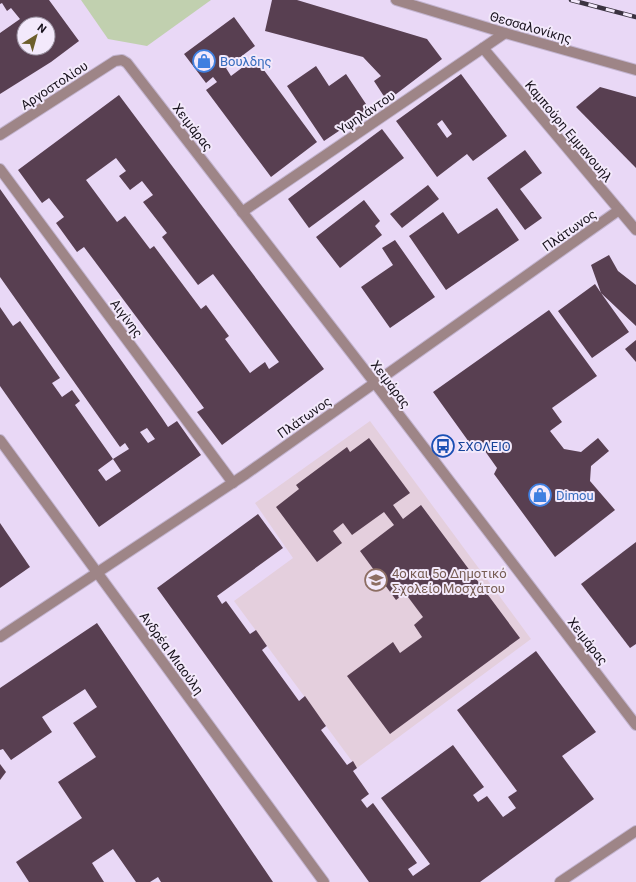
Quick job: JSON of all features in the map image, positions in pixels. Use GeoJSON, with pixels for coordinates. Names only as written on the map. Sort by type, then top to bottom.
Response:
{"type":"FeatureCollection","features":[{"type":"Feature","properties":{"kind":"street","name":"Θεσσαλονίκης"},"geometry":{"type":"LineString","coordinates":[[396,0],[636,70]]}},
{"type":"Feature","properties":{"kind":"street","name":"Υψηλάντου"},"geometry":{"type":"LineString","coordinates":[[242,212],[505,33]]}},
{"type":"Feature","properties":{"kind":"street","name":"Καμπούρη Εμμανουήλ"},"geometry":{"type":"LineString","coordinates":[[483,48],[636,230]]}},
{"type":"Feature","properties":{"kind":"street","name":"Χειμάρας"},"geometry":{"type":"LineString","coordinates":[[124,60],[374,382],[636,725]]}},
{"type":"Feature","properties":{"kind":"street","name":"Αργοστολίου"},"geometry":{"type":"LineString","coordinates":[[0,135],[115,61],[124,60]]}},
{"type":"Feature","properties":{"kind":"street","name":"Αιγίνης"},"geometry":{"type":"LineString","coordinates":[[0,169],[232,483]]}},
{"type":"Feature","properties":{"kind":"street","name":"Πλάτωνος"},"geometry":{"type":"LineString","coordinates":[[0,637],[232,483],[619,210]]}},
{"type":"Feature","properties":{"kind":"street","name":"Ανδρέα Μιαούλη"},"geometry":{"type":"LineString","coordinates":[[0,440],[324,882]]}},
{"type":"Feature","properties":{"kind":"street"},"geometry":{"type":"LineString","coordinates":[[560,882],[636,831]]}},
{"type":"Feature","properties":{"kind":"shaded area","name":"4ο και 5ο Δημοτικό Σχολείο Μοσχάτου"},"geometry":{"type":"Polygon","coordinates":[[[370,421],[531,639],[357,768],[234,601],[293,558],[255,503],[370,421]]]}},
{"type":"Feature","properties":{"kind":"green space"},"geometry":{"type":"Polygon","coordinates":[[[81,0],[211,0],[147,46],[108,39],[81,0]]]}},
{"type":"Feature","properties":{"kind":"building"},"geometry":{"type":"Polygon","coordinates":[[[0,0],[49,0],[79,41],[51,62],[0,94],[0,33],[16,22],[16,56],[56,56],[56,16],[18,16],[11,8],[7,11],[2,3],[0,4],[0,0]]]}},
{"type":"Feature","properties":{"kind":"building"},"geometry":{"type":"Polygon","coordinates":[[[272,0],[297,0],[427,39],[442,59],[387,101],[374,81],[381,76],[363,57],[265,31],[272,0]]]}},
{"type":"Feature","properties":{"kind":"building"},"geometry":{"type":"Polygon","coordinates":[[[234,17],[255,46],[226,68],[231,76],[255,58],[317,142],[271,177],[206,90],[217,82],[213,77],[206,83],[184,54],[234,17]]]}},
{"type":"Feature","properties":{"kind":"building"},"geometry":{"type":"Polygon","coordinates":[[[316,66],[329,86],[346,74],[370,110],[324,141],[287,86],[316,66]]]}},
{"type":"Feature","properties":{"kind":"building"},"geometry":{"type":"Polygon","coordinates":[[[461,74],[507,136],[473,161],[467,154],[437,177],[396,121],[461,74]],[[442,120],[437,124],[447,138],[452,134],[442,120]]]}},
{"type":"Feature","properties":{"kind":"building"},"geometry":{"type":"Polygon","coordinates":[[[600,87],[636,97],[636,168],[576,107],[600,87]]]}},
{"type":"Feature","properties":{"kind":"building"},"geometry":{"type":"Polygon","coordinates":[[[119,95],[324,369],[222,445],[197,412],[204,408],[179,374],[84,247],[77,252],[56,223],[64,217],[49,198],[42,203],[18,170],[119,95]],[[116,158],[86,180],[117,222],[125,216],[150,249],[154,246],[201,309],[206,305],[229,336],[225,339],[250,373],[265,362],[269,369],[279,362],[213,274],[198,285],[162,237],[167,233],[143,202],[153,195],[142,181],[130,190],[119,176],[126,171],[116,158]]]}},
{"type":"Feature","properties":{"kind":"building"},"geometry":{"type":"Polygon","coordinates":[[[382,129],[404,158],[309,228],[288,199],[382,129]]]}},
{"type":"Feature","properties":{"kind":"building"},"geometry":{"type":"Polygon","coordinates":[[[525,150],[542,173],[520,189],[542,218],[525,230],[487,178],[525,150]]]}},
{"type":"Feature","properties":{"kind":"building"},"geometry":{"type":"Polygon","coordinates":[[[428,185],[439,199],[402,228],[390,214],[428,185]]]}},
{"type":"Feature","properties":{"kind":"building"},"geometry":{"type":"Polygon","coordinates":[[[0,189],[168,427],[177,421],[201,455],[99,527],[0,386],[0,307],[13,326],[20,321],[60,378],[52,383],[62,397],[72,390],[80,401],[75,405],[113,459],[129,449],[125,443],[120,447],[0,277],[0,189]],[[147,428],[140,432],[148,443],[155,439],[147,428]],[[113,459],[98,470],[106,481],[121,471],[113,459]]]}},
{"type":"Feature","properties":{"kind":"building"},"geometry":{"type":"Polygon","coordinates":[[[364,200],[380,221],[375,226],[382,235],[340,268],[316,237],[364,200]]]}},
{"type":"Feature","properties":{"kind":"building"},"geometry":{"type":"Polygon","coordinates":[[[497,208],[519,240],[446,290],[409,236],[443,212],[458,234],[497,208]]]}},
{"type":"Feature","properties":{"kind":"building"},"geometry":{"type":"Polygon","coordinates":[[[395,240],[435,297],[390,328],[361,287],[393,265],[382,248],[395,240]]]}},
{"type":"Feature","properties":{"kind":"building"},"geometry":{"type":"Polygon","coordinates":[[[609,255],[618,271],[636,285],[636,326],[601,293],[591,265],[609,255]]]}},
{"type":"Feature","properties":{"kind":"building"},"geometry":{"type":"Polygon","coordinates":[[[595,284],[629,332],[592,358],[558,311],[595,284]]]}},
{"type":"Feature","properties":{"kind":"building"},"geometry":{"type":"Polygon","coordinates":[[[549,310],[597,376],[552,408],[562,422],[550,431],[564,449],[581,452],[598,438],[609,451],[591,466],[590,481],[615,510],[555,557],[494,474],[497,468],[480,444],[474,449],[433,392],[549,310]]]}},
{"type":"Feature","properties":{"kind":"building"},"geometry":{"type":"Polygon","coordinates":[[[636,340],[636,362],[625,349],[636,340]]]}},
{"type":"Feature","properties":{"kind":"building","name":"4ο και 5ο Δημοτικό Σχολείο Μοσχάτου"},"geometry":{"type":"Polygon","coordinates":[[[369,438],[410,493],[393,505],[403,519],[421,505],[520,638],[390,734],[347,676],[393,642],[400,653],[422,637],[414,625],[423,617],[405,593],[396,600],[360,551],[394,525],[384,512],[352,535],[343,523],[333,531],[342,543],[317,562],[276,507],[299,489],[296,485],[347,447],[350,452],[369,438]]]}},
{"type":"Feature","properties":{"kind":"building"},"geometry":{"type":"Polygon","coordinates":[[[258,514],[283,548],[217,596],[222,604],[226,601],[250,634],[256,630],[267,646],[262,650],[299,701],[305,696],[326,726],[321,730],[347,765],[353,761],[357,768],[353,771],[369,794],[361,800],[367,808],[373,803],[417,863],[408,869],[413,876],[430,864],[381,798],[453,745],[484,787],[473,795],[478,802],[487,796],[503,817],[516,808],[508,797],[517,791],[457,710],[536,651],[596,732],[562,756],[594,799],[480,882],[369,882],[157,588],[258,514]]]}},
{"type":"Feature","properties":{"kind":"building"},"geometry":{"type":"Polygon","coordinates":[[[0,523],[30,567],[0,588],[0,523]]]}},
{"type":"Feature","properties":{"kind":"building"},"geometry":{"type":"Polygon","coordinates":[[[636,542],[636,644],[630,648],[581,584],[636,542]]]}},
{"type":"Feature","properties":{"kind":"building"},"geometry":{"type":"Polygon","coordinates":[[[97,623],[273,882],[161,882],[158,877],[150,882],[136,882],[113,849],[92,863],[104,882],[29,882],[16,862],[82,818],[58,782],[96,757],[73,723],[97,707],[85,689],[42,717],[52,732],[11,760],[3,749],[0,750],[0,688],[97,623]]]}},
{"type":"Feature","properties":{"kind":"building"},"geometry":{"type":"Polygon","coordinates":[[[0,764],[6,772],[0,780],[0,764]]]}},
{"type":"Feature","properties":{"kind":"railway"},"geometry":{"type":"LineString","coordinates":[[571,0],[636,17]]}},
{"type":"Feature","properties":{"kind":"place","name":"Βουλδης"},"geometry":{"type":"Point","coordinates":[204,61]}},
{"type":"Feature","properties":{"kind":"place","name":"ΣΧΟΛΕΙΟ"},"geometry":{"type":"Point","coordinates":[443,446]}},
{"type":"Feature","properties":{"kind":"place","name":"Dimou"},"geometry":{"type":"Point","coordinates":[540,495]}},
{"type":"Feature","properties":{"kind":"place","name":"4ο και 5ο Δημοτικό Σχολείο Μοσχάτου"},"geometry":{"type":"Point","coordinates":[376,580]}}]}
